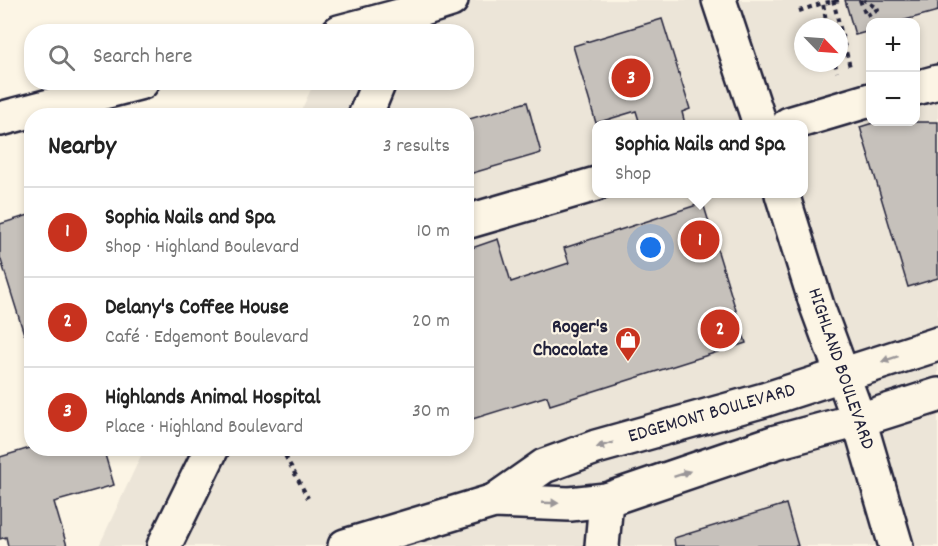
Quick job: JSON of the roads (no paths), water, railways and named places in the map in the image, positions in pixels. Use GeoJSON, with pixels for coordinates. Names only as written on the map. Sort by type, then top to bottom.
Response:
{"type":"FeatureCollection","features":[{"type":"Feature","properties":{"kind":"main road"},"geometry":{"type":"LineString","coordinates":[[368,24],[451,0]]}},
{"type":"Feature","properties":{"kind":"main road"},"geometry":{"type":"LineString","coordinates":[[719,0],[759,120]]}},
{"type":"Feature","properties":{"kind":"main road"},"geometry":{"type":"LineString","coordinates":[[920,87],[938,82]]}},
{"type":"Feature","properties":{"kind":"main road"},"geometry":{"type":"LineString","coordinates":[[42,108],[111,90]]}},
{"type":"Feature","properties":{"kind":"main road"},"geometry":{"type":"LineString","coordinates":[[368,108],[376,90]]}},
{"type":"Feature","properties":{"kind":"main road"},"geometry":{"type":"LineString","coordinates":[[802,120],[866,101]]}},
{"type":"Feature","properties":{"kind":"main road"},"geometry":{"type":"LineString","coordinates":[[0,119],[24,113]]}},
{"type":"Feature","properties":{"kind":"main road"},"geometry":{"type":"LineString","coordinates":[[474,220],[592,185]]}},
{"type":"Feature","properties":{"kind":"main road","name":"HIGHLAND BOULEVARD"},"geometry":{"type":"LineString","coordinates":[[783,198],[817,306],[859,420],[896,546]]}},
{"type":"Feature","properties":{"kind":"main road","name":"EDGEMONT BOULEVARD"},"geometry":{"type":"LineString","coordinates":[[345,546],[494,501],[544,466],[596,447],[764,400],[938,344]]}},
{"type":"Feature","properties":{"kind":"main road","name":"EDGEMONT BOULEVARD"},"geometry":{"type":"LineString","coordinates":[[494,501],[570,504],[606,500],[776,442],[859,420],[938,395]]}},
{"type":"Feature","properties":{"kind":"main road"},"geometry":{"type":"LineString","coordinates":[[164,546],[208,456]]}},
{"type":"Feature","properties":{"kind":"main road"},"geometry":{"type":"LineString","coordinates":[[602,546],[606,500]]}},
{"type":"Feature","properties":{"kind":"place","name":"Highlands Animal Hospital"},"geometry":{"type":"Point","coordinates":[631,78]}},
{"type":"Feature","properties":{"kind":"place","name":"Sophia Nails and Spa"},"geometry":{"type":"Point","coordinates":[700,240]}},
{"type":"Feature","properties":{"kind":"place","name":"Delany's Coffee House"},"geometry":{"type":"Point","coordinates":[720,329]}},
{"type":"Feature","properties":{"kind":"place","name":"Roger's Chocolate"},"geometry":{"type":"Point","coordinates":[628,363]}}]}
